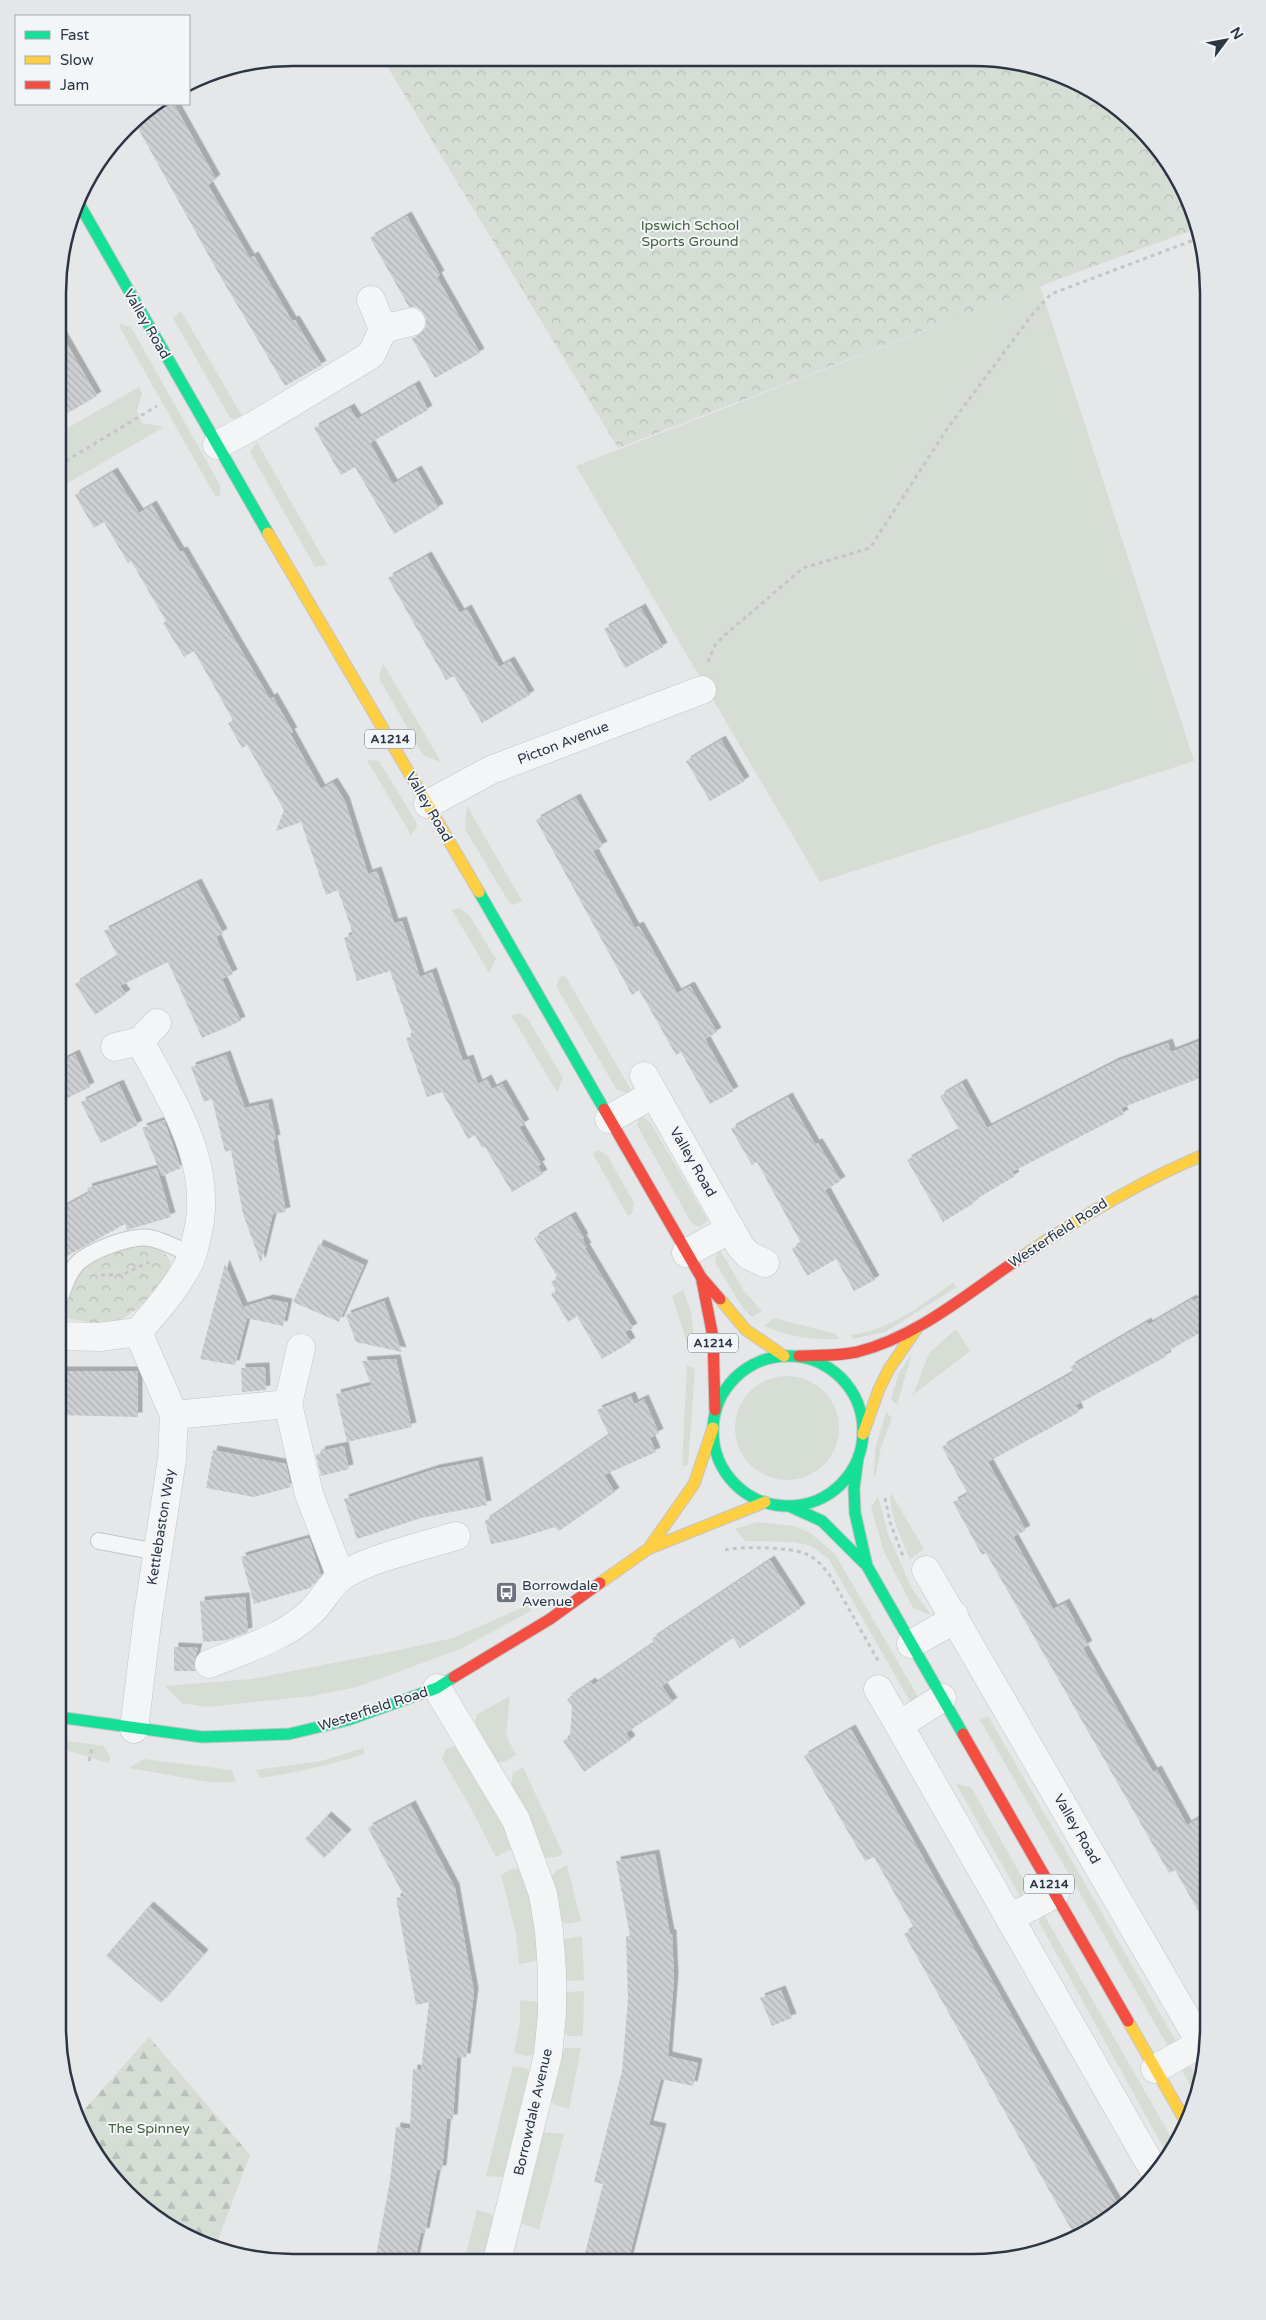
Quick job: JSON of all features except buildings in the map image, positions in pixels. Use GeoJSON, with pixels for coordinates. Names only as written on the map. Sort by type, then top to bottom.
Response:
{"type":"FeatureCollection","features":[{"type":"Feature","properties":{"kind":"main road","name":"Valley Road"},"geometry":{"type":"LineString","coordinates":[[82,210],[701,1278],[746,1330],[784,1356]]}},
{"type":"Feature","properties":{"kind":"main road","name":"Westerfield Road"},"geometry":{"type":"LineString","coordinates":[[799,1356],[855,1352],[917,1328],[1052,1235],[1100,1205],[1147,1178],[1200,1155]]}},
{"type":"Feature","properties":{"kind":"main road","name":"Valley Road"},"geometry":{"type":"LineString","coordinates":[[701,1278],[712,1337],[715,1410]]}},
{"type":"Feature","properties":{"kind":"main road","name":"Westerfield Road"},"geometry":{"type":"LineString","coordinates":[[863,1434],[879,1389],[889,1369],[917,1328]]}},
{"type":"Feature","properties":{"kind":"main road"},"geometry":{"type":"LineString","coordinates":[[784,1356],[799,1356],[820,1362],[838,1375],[847,1386],[861,1412],[863,1434],[858,1458],[845,1480],[826,1496],[803,1504],[789,1506],[765,1502],[743,1491],[726,1474],[716,1452],[713,1428],[715,1410],[725,1389],[741,1372],[761,1360],[784,1356]]}},
{"type":"Feature","properties":{"kind":"main road","name":"Westerfield Road"},"geometry":{"type":"LineString","coordinates":[[648,1549],[694,1484],[713,1428]]}},
{"type":"Feature","properties":{"kind":"main road","name":"A1214"},"geometry":{"type":"LineString","coordinates":[[858,1458],[852,1488],[853,1510],[867,1566]]}},
{"type":"Feature","properties":{"kind":"main road","name":"Westerfield Road"},"geometry":{"type":"LineString","coordinates":[[66,1718],[202,1737],[289,1734],[348,1720],[437,1688],[550,1619],[648,1549],[765,1502]]}},
{"type":"Feature","properties":{"kind":"main road","name":"A1214"},"geometry":{"type":"LineString","coordinates":[[789,1506],[810,1512],[828,1524],[867,1566],[1182,2115]]}},
{"type":"Feature","properties":{"kind":"street"},"geometry":{"type":"LineString","coordinates":[[371,300],[384,329]]}},
{"type":"Feature","properties":{"kind":"street"},"geometry":{"type":"LineString","coordinates":[[217,445],[253,426],[371,355],[384,329],[411,322]]}},
{"type":"Feature","properties":{"kind":"street","name":"Picton Avenue"},"geometry":{"type":"LineString","coordinates":[[428,804],[491,770],[704,681]]}},
{"type":"Feature","properties":{"kind":"street"},"geometry":{"type":"LineString","coordinates":[[66,1336],[99,1337],[138,1332],[166,1298],[184,1251],[200,1225],[201,1176],[196,1156],[184,1126],[137,1037]]}},
{"type":"Feature","properties":{"kind":"street","name":"Valley Road"},"geometry":{"type":"LineString","coordinates":[[609,1119],[649,1085],[731,1229],[748,1255],[765,1263]]}},
{"type":"Feature","properties":{"kind":"street"},"geometry":{"type":"LineString","coordinates":[[686,1253],[731,1229]]}},
{"type":"Feature","properties":{"kind":"street","name":"Kettlebaston Way"},"geometry":{"type":"LineString","coordinates":[[134,1729],[157,1552],[172,1458],[174,1416],[138,1332]]}},
{"type":"Feature","properties":{"kind":"street"},"geometry":{"type":"LineString","coordinates":[[301,1348],[288,1404],[309,1494],[341,1578]]}},
{"type":"Feature","properties":{"kind":"street"},"geometry":{"type":"LineString","coordinates":[[174,1416],[288,1404]]}},
{"type":"Feature","properties":{"kind":"street"},"geometry":{"type":"LineString","coordinates":[[210,1664],[272,1638],[294,1626],[311,1612],[341,1578],[365,1565],[456,1536]]}},
{"type":"Feature","properties":{"kind":"street","name":"Valley Road"},"geometry":{"type":"LineString","coordinates":[[915,1564],[954,1615],[1199,2041]]}},
{"type":"Feature","properties":{"kind":"street"},"geometry":{"type":"LineString","coordinates":[[911,1644],[942,1626],[954,1615]]}},
{"type":"Feature","properties":{"kind":"street"},"geometry":{"type":"LineString","coordinates":[[880,1679],[899,1726],[1152,2167]]}},
{"type":"Feature","properties":{"kind":"street","name":"Borrowdale Avenue"},"geometry":{"type":"LineString","coordinates":[[437,1688],[496,1783],[516,1820],[543,1894],[549,1931],[552,2014],[548,2054],[499,2254]]}},
{"type":"Feature","properties":{"kind":"street"},"geometry":{"type":"LineString","coordinates":[[899,1726],[942,1698]]}},
{"type":"Feature","properties":{"kind":"street"},"geometry":{"type":"LineString","coordinates":[[1010,1918],[1055,1894]]}},
{"type":"Feature","properties":{"kind":"street","name":"Valley Road"},"geometry":{"type":"LineString","coordinates":[[1155,2069],[1198,2050]]}},
{"type":"Feature","properties":{"kind":"lane"},"geometry":{"type":"LineString","coordinates":[[66,1284],[70,1274],[81,1260],[116,1243],[134,1238],[149,1238],[184,1251]]}},
{"type":"Feature","properties":{"kind":"lane"},"geometry":{"type":"LineString","coordinates":[[100,1541],[157,1552]]}},
{"type":"Feature","properties":{"kind":"path"},"geometry":{"type":"LineString","coordinates":[[704,681],[715,645],[803,568],[870,548],[947,429],[1032,315],[1051,294],[1193,240]]}},
{"type":"Feature","properties":{"kind":"path"},"geometry":{"type":"LineString","coordinates":[[66,461],[157,406]]}},
{"type":"Feature","properties":{"kind":"path"},"geometry":{"type":"LineString","coordinates":[[94,1275],[122,1276],[166,1254],[184,1251]]}},
{"type":"Feature","properties":{"kind":"path"},"geometry":{"type":"LineString","coordinates":[[884,1488],[890,1522],[915,1564]]}},
{"type":"Feature","properties":{"kind":"path"},"geometry":{"type":"LineString","coordinates":[[738,1547],[805,1554],[819,1562],[829,1574],[880,1679]]}},
{"type":"Feature","properties":{"kind":"green space","name":"Ipswich School Sports Ground"},"geometry":{"type":"Polygon","coordinates":[[[387,66],[973,66],[1003,68],[1046,78],[1099,104],[1111,113],[1143,143],[1162,167],[1188,220],[1191,231],[1040,286],[618,448],[387,66]]]}},
{"type":"Feature","properties":{"kind":"green space"},"geometry":{"type":"Polygon","coordinates":[[[1040,286],[1194,761],[820,882],[576,466],[1040,286]]]}},
{"type":"Feature","properties":{"kind":"green space"},"geometry":{"type":"Polygon","coordinates":[[[181,311],[244,419],[230,418],[173,318],[181,311]]]}},
{"type":"Feature","properties":{"kind":"green space"},"geometry":{"type":"Polygon","coordinates":[[[121,324],[131,327],[220,485],[220,496],[215,496],[119,326],[121,324]]]}},
{"type":"Feature","properties":{"kind":"green space"},"geometry":{"type":"Polygon","coordinates":[[[139,387],[142,393],[137,411],[142,423],[164,427],[66,484],[66,429],[139,387]]]}},
{"type":"Feature","properties":{"kind":"green space"},"geometry":{"type":"Polygon","coordinates":[[[257,442],[327,565],[315,567],[250,452],[257,442]]]}},
{"type":"Feature","properties":{"kind":"green space"},"geometry":{"type":"Polygon","coordinates":[[[383,663],[441,762],[423,755],[379,678],[383,663]]]}},
{"type":"Feature","properties":{"kind":"green space"},"geometry":{"type":"Polygon","coordinates":[[[367,760],[379,761],[415,820],[417,826],[411,835],[367,760]]]}},
{"type":"Feature","properties":{"kind":"green space"},"geometry":{"type":"Polygon","coordinates":[[[467,806],[522,901],[513,905],[510,904],[465,829],[467,806]]]}},
{"type":"Feature","properties":{"kind":"green space"},"geometry":{"type":"Polygon","coordinates":[[[459,908],[469,915],[496,959],[489,973],[452,910],[459,908]]]}},
{"type":"Feature","properties":{"kind":"green space"},"geometry":{"type":"Polygon","coordinates":[[[564,976],[634,1095],[617,1090],[556,986],[560,977],[564,976]]]}},
{"type":"Feature","properties":{"kind":"green space"},"geometry":{"type":"Polygon","coordinates":[[[519,1013],[528,1019],[563,1078],[557,1092],[511,1015],[519,1013]]]}},
{"type":"Feature","properties":{"kind":"green space"},"geometry":{"type":"Polygon","coordinates":[[[643,1117],[650,1122],[707,1219],[700,1227],[692,1224],[637,1125],[639,1118],[643,1117]]]}},
{"type":"Feature","properties":{"kind":"green space"},"geometry":{"type":"Polygon","coordinates":[[[598,1150],[607,1155],[634,1203],[632,1214],[628,1216],[593,1154],[598,1150]]]}},
{"type":"Feature","properties":{"kind":"green space"},"geometry":{"type":"Polygon","coordinates":[[[148,1244],[161,1250],[167,1256],[171,1269],[143,1304],[125,1317],[104,1323],[66,1318],[68,1294],[71,1284],[79,1271],[96,1259],[117,1251],[148,1244]]]}},
{"type":"Feature","properties":{"kind":"green space"},"geometry":{"type":"Polygon","coordinates":[[[720,1250],[744,1291],[762,1311],[752,1317],[744,1310],[715,1262],[717,1253],[720,1250]]]}},
{"type":"Feature","properties":{"kind":"green space"},"geometry":{"type":"Polygon","coordinates":[[[953,1282],[957,1287],[885,1332],[852,1339],[851,1335],[880,1328],[893,1322],[929,1300],[953,1282]]]}},
{"type":"Feature","properties":{"kind":"green space"},"geometry":{"type":"Polygon","coordinates":[[[683,1290],[691,1312],[696,1352],[689,1349],[672,1296],[683,1290]]]}},
{"type":"Feature","properties":{"kind":"green space"},"geometry":{"type":"Polygon","coordinates":[[[774,1318],[836,1334],[839,1339],[801,1337],[782,1333],[764,1326],[774,1318]]]}},
{"type":"Feature","properties":{"kind":"green space"},"geometry":{"type":"Polygon","coordinates":[[[956,1329],[970,1351],[913,1395],[929,1353],[956,1329]]]}},
{"type":"Feature","properties":{"kind":"green space"},"geometry":{"type":"Polygon","coordinates":[[[912,1353],[897,1405],[891,1399],[899,1373],[912,1353]]]}},
{"type":"Feature","properties":{"kind":"green space"},"geometry":{"type":"Polygon","coordinates":[[[687,1365],[695,1369],[688,1465],[682,1466],[687,1365]]]}},
{"type":"Feature","properties":{"kind":"green space"},"geometry":{"type":"Polygon","coordinates":[[[787,1376],[807,1380],[816,1384],[824,1391],[831,1399],[835,1408],[839,1428],[835,1448],[831,1457],[824,1465],[816,1472],[807,1476],[787,1480],[767,1476],[758,1472],[750,1465],[743,1457],[739,1448],[735,1428],[739,1408],[743,1399],[750,1391],[758,1384],[767,1380],[787,1376]]]}},
{"type":"Feature","properties":{"kind":"green space"},"geometry":{"type":"Polygon","coordinates":[[[886,1412],[892,1418],[881,1447],[876,1475],[874,1475],[875,1450],[886,1412]]]}},
{"type":"Feature","properties":{"kind":"green space"},"geometry":{"type":"Polygon","coordinates":[[[891,1493],[924,1549],[910,1559],[893,1517],[890,1500],[891,1493]]]}},
{"type":"Feature","properties":{"kind":"green space"},"geometry":{"type":"Polygon","coordinates":[[[878,1496],[888,1534],[911,1587],[931,1615],[913,1608],[884,1552],[871,1508],[878,1496]]]}},
{"type":"Feature","properties":{"kind":"green space"},"geometry":{"type":"Polygon","coordinates":[[[757,1522],[793,1526],[809,1532],[835,1554],[920,1700],[912,1705],[828,1558],[809,1545],[793,1542],[745,1541],[735,1529],[757,1522]]]}},
{"type":"Feature","properties":{"kind":"green space"},"geometry":{"type":"Polygon","coordinates":[[[528,1605],[531,1611],[460,1649],[357,1687],[312,1696],[207,1707],[182,1703],[165,1686],[251,1679],[453,1638],[528,1605]]]}},
{"type":"Feature","properties":{"kind":"green space"},"geometry":{"type":"Polygon","coordinates":[[[510,1696],[506,1735],[516,1755],[504,1762],[497,1762],[479,1734],[476,1715],[510,1696]]]}},
{"type":"Feature","properties":{"kind":"green space"},"geometry":{"type":"Polygon","coordinates":[[[988,1716],[1177,2043],[1169,2048],[980,1720],[988,1716]]]}},
{"type":"Feature","properties":{"kind":"green space"},"geometry":{"type":"Polygon","coordinates":[[[66,1742],[104,1746],[110,1757],[109,1763],[66,1750],[66,1742]]]}},
{"type":"Feature","properties":{"kind":"green space"},"geometry":{"type":"Polygon","coordinates":[[[457,1746],[496,1808],[513,1848],[496,1857],[467,1801],[442,1759],[446,1749],[457,1746]]]}},
{"type":"Feature","properties":{"kind":"green space"},"geometry":{"type":"Polygon","coordinates":[[[364,1748],[364,1754],[300,1771],[260,1778],[256,1770],[321,1761],[364,1748]]]}},
{"type":"Feature","properties":{"kind":"green space"},"geometry":{"type":"Polygon","coordinates":[[[144,1759],[232,1770],[236,1782],[209,1782],[129,1768],[144,1759]]]}},
{"type":"Feature","properties":{"kind":"green space"},"geometry":{"type":"Polygon","coordinates":[[[523,1767],[563,1854],[553,1857],[542,1857],[511,1786],[513,1773],[523,1767]]]}},
{"type":"Feature","properties":{"kind":"green space"},"geometry":{"type":"Polygon","coordinates":[[[956,1784],[971,1787],[1028,1888],[1020,1896],[956,1784]]]}},
{"type":"Feature","properties":{"kind":"green space"},"geometry":{"type":"Polygon","coordinates":[[[567,1865],[581,1921],[566,1924],[558,1918],[549,1880],[556,1871],[567,1865]]]}},
{"type":"Feature","properties":{"kind":"green space"},"geometry":{"type":"Polygon","coordinates":[[[521,1868],[533,1913],[538,1958],[535,1961],[519,1964],[516,1934],[501,1875],[512,1869],[521,1868]]]}},
{"type":"Feature","properties":{"kind":"green space"},"geometry":{"type":"Polygon","coordinates":[[[1043,1913],[1171,2137],[1164,2149],[1039,1922],[1043,1913]]]}},
{"type":"Feature","properties":{"kind":"green space"},"geometry":{"type":"Polygon","coordinates":[[[582,1936],[584,1980],[572,1981],[565,1979],[562,1946],[564,1939],[582,1936]]]}},
{"type":"Feature","properties":{"kind":"green space"},"geometry":{"type":"Polygon","coordinates":[[[584,1991],[583,2036],[568,2036],[563,2031],[564,1996],[567,1992],[584,1991]]]}},
{"type":"Feature","properties":{"kind":"green space"},"geometry":{"type":"Polygon","coordinates":[[[520,2000],[538,2002],[542,2011],[537,2054],[526,2056],[514,2053],[520,2022],[520,2000]]]}},
{"type":"Feature","properties":{"kind":"green space","name":"The Spinney"},"geometry":{"type":"Polygon","coordinates":[[[149,2037],[250,2155],[218,2241],[167,2216],[143,2197],[123,2177],[104,2153],[83,2111],[149,2037]]]}},
{"type":"Feature","properties":{"kind":"green space"},"geometry":{"type":"Polygon","coordinates":[[[565,2048],[581,2048],[569,2109],[556,2105],[551,2101],[560,2053],[565,2048]]]}},
{"type":"Feature","properties":{"kind":"green space"},"geometry":{"type":"Polygon","coordinates":[[[1188,2062],[1195,2073],[1192,2087],[1182,2071],[1188,2062]]]}},
{"type":"Feature","properties":{"kind":"green space"},"geometry":{"type":"Polygon","coordinates":[[[513,2066],[526,2068],[532,2074],[508,2173],[501,2177],[486,2176],[513,2066]]]}},
{"type":"Feature","properties":{"kind":"green space"},"geometry":{"type":"Polygon","coordinates":[[[540,2132],[564,2134],[539,2230],[521,2223],[519,2220],[540,2132]]]}},
{"type":"Feature","properties":{"kind":"green space"},"geometry":{"type":"Polygon","coordinates":[[[477,2210],[489,2213],[497,2219],[487,2254],[466,2254],[477,2210]]]}},
{"type":"Feature","properties":{"kind":"traffic: fast"},"geometry":{"type":"LineString","coordinates":[[82,210],[268,533]]}},
{"type":"Feature","properties":{"kind":"traffic: fast"},"geometry":{"type":"LineString","coordinates":[[479,892],[604,1109]]}},
{"type":"Feature","properties":{"kind":"traffic: fast"},"geometry":{"type":"LineString","coordinates":[[788,1356],[817,1362],[841,1378],[857,1402],[863,1431],[857,1460],[841,1484],[817,1500],[788,1506],[759,1500],[735,1484],[719,1460],[713,1431],[719,1402],[735,1378],[759,1362],[788,1356]]}},
{"type":"Feature","properties":{"kind":"traffic: fast"},"geometry":{"type":"LineString","coordinates":[[858,1458],[854,1488],[855,1513],[867,1566],[963,1734]]}},
{"type":"Feature","properties":{"kind":"traffic: fast"},"geometry":{"type":"LineString","coordinates":[[789,1506],[822,1521],[864,1563]]}},
{"type":"Feature","properties":{"kind":"traffic: fast"},"geometry":{"type":"LineString","coordinates":[[66,1718],[202,1737],[289,1734],[348,1720],[437,1688],[454,1677]]}},
{"type":"Feature","properties":{"kind":"traffic: slow"},"geometry":{"type":"LineString","coordinates":[[268,533],[479,892]]}},
{"type":"Feature","properties":{"kind":"traffic: slow"},"geometry":{"type":"LineString","coordinates":[[1023,1256],[1136,1187],[1200,1157]]}},
{"type":"Feature","properties":{"kind":"traffic: slow"},"geometry":{"type":"LineString","coordinates":[[720,1299],[746,1330],[784,1356]]}},
{"type":"Feature","properties":{"kind":"traffic: slow"},"geometry":{"type":"LineString","coordinates":[[863,1434],[879,1389],[889,1369],[917,1328]]}},
{"type":"Feature","properties":{"kind":"traffic: slow"},"geometry":{"type":"LineString","coordinates":[[649,1548],[694,1484],[713,1428]]}},
{"type":"Feature","properties":{"kind":"traffic: slow"},"geometry":{"type":"LineString","coordinates":[[600,1583],[648,1549],[765,1502]]}},
{"type":"Feature","properties":{"kind":"traffic: slow"},"geometry":{"type":"LineString","coordinates":[[1128,2021],[1182,2115]]}},
{"type":"Feature","properties":{"kind":"traffic: jam"},"geometry":{"type":"LineString","coordinates":[[604,1109],[701,1277],[720,1299]]}},
{"type":"Feature","properties":{"kind":"traffic: jam"},"geometry":{"type":"LineString","coordinates":[[799,1356],[835,1355],[857,1352],[880,1345],[923,1324],[944,1311],[1023,1256]]}},
{"type":"Feature","properties":{"kind":"traffic: jam"},"geometry":{"type":"LineString","coordinates":[[702,1281],[713,1337],[715,1410]]}},
{"type":"Feature","properties":{"kind":"traffic: jam"},"geometry":{"type":"LineString","coordinates":[[454,1677],[550,1619],[600,1583]]}},
{"type":"Feature","properties":{"kind":"traffic: jam"},"geometry":{"type":"LineString","coordinates":[[963,1734],[1128,2021]]}},
{"type":"Feature","properties":{"kind":"place","name":"Borrowdale Avenue"},"geometry":{"type":"Point","coordinates":[506,1593]}}]}
